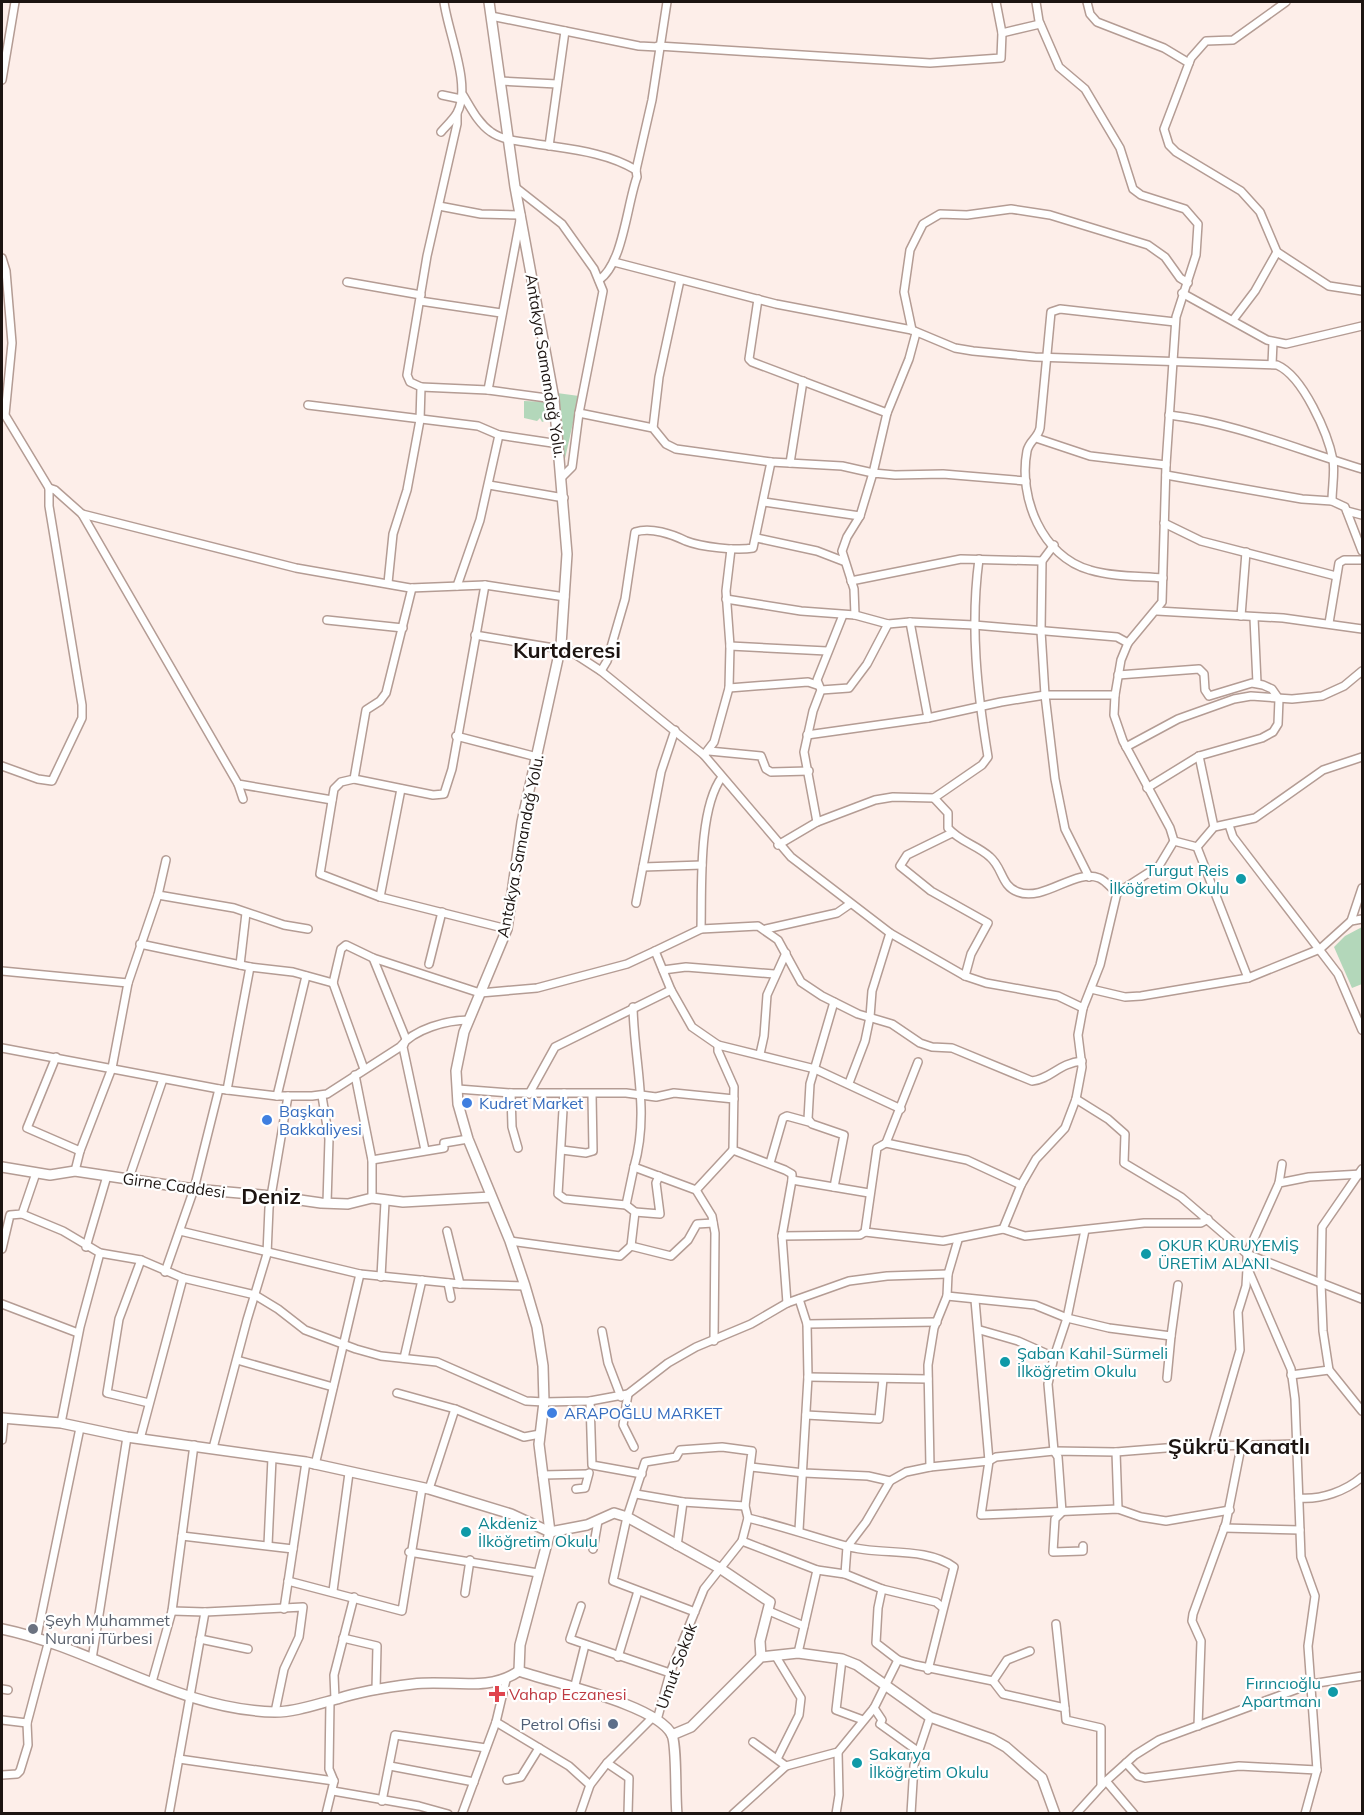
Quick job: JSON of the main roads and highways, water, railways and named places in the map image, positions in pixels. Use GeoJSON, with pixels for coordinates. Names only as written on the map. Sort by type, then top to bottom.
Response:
{"type":"FeatureCollection","features":[{"type":"Feature","properties":{"kind":"place","name":"Turgut Reis İlköğretim Okulu"},"geometry":{"type":"Point","coordinates":[1241,879]}},
{"type":"Feature","properties":{"kind":"place","name":"Kudret Market"},"geometry":{"type":"Point","coordinates":[467,1103]}},
{"type":"Feature","properties":{"kind":"place","name":"Başkan Bakkaliyesi"},"geometry":{"type":"Point","coordinates":[267,1120]}},
{"type":"Feature","properties":{"kind":"place","name":"OKUR KURUYEMİŞ ÜRETİM ALANI"},"geometry":{"type":"Point","coordinates":[1146,1254]}},
{"type":"Feature","properties":{"kind":"place","name":"Şaban Kahil-Sürmeli İlköğretim Okulu"},"geometry":{"type":"Point","coordinates":[1005,1362]}},
{"type":"Feature","properties":{"kind":"place","name":"ARAPOĞLU MARKET"},"geometry":{"type":"Point","coordinates":[552,1413]}},
{"type":"Feature","properties":{"kind":"place","name":"Akdeniz İlköğretim Okulu"},"geometry":{"type":"Point","coordinates":[466,1532]}},
{"type":"Feature","properties":{"kind":"place","name":"Şeyh Muhammet Nurani Türbesi"},"geometry":{"type":"Point","coordinates":[33,1629]}},
{"type":"Feature","properties":{"kind":"place","name":"Fırıncıoğlu Apartmanı"},"geometry":{"type":"Point","coordinates":[1333,1692]}},
{"type":"Feature","properties":{"kind":"place","name":"Vahap Eczanesi"},"geometry":{"type":"Point","coordinates":[497,1694]}},
{"type":"Feature","properties":{"kind":"place","name":"Petrol Ofisi"},"geometry":{"type":"Point","coordinates":[613,1724]}},
{"type":"Feature","properties":{"kind":"place","name":"Sakarya İlköğretim Okulu"},"geometry":{"type":"Point","coordinates":[857,1763]}},
{"type":"Feature","properties":{"kind":"district","name":"Kurtderesi"},"geometry":{"type":"Point","coordinates":[567,650]}},
{"type":"Feature","properties":{"kind":"district","name":"Deniz"},"geometry":{"type":"Point","coordinates":[271,1196]}},
{"type":"Feature","properties":{"kind":"district","name":"Şükrü Kanatlı"},"geometry":{"type":"Point","coordinates":[1239,1446]}}]}
